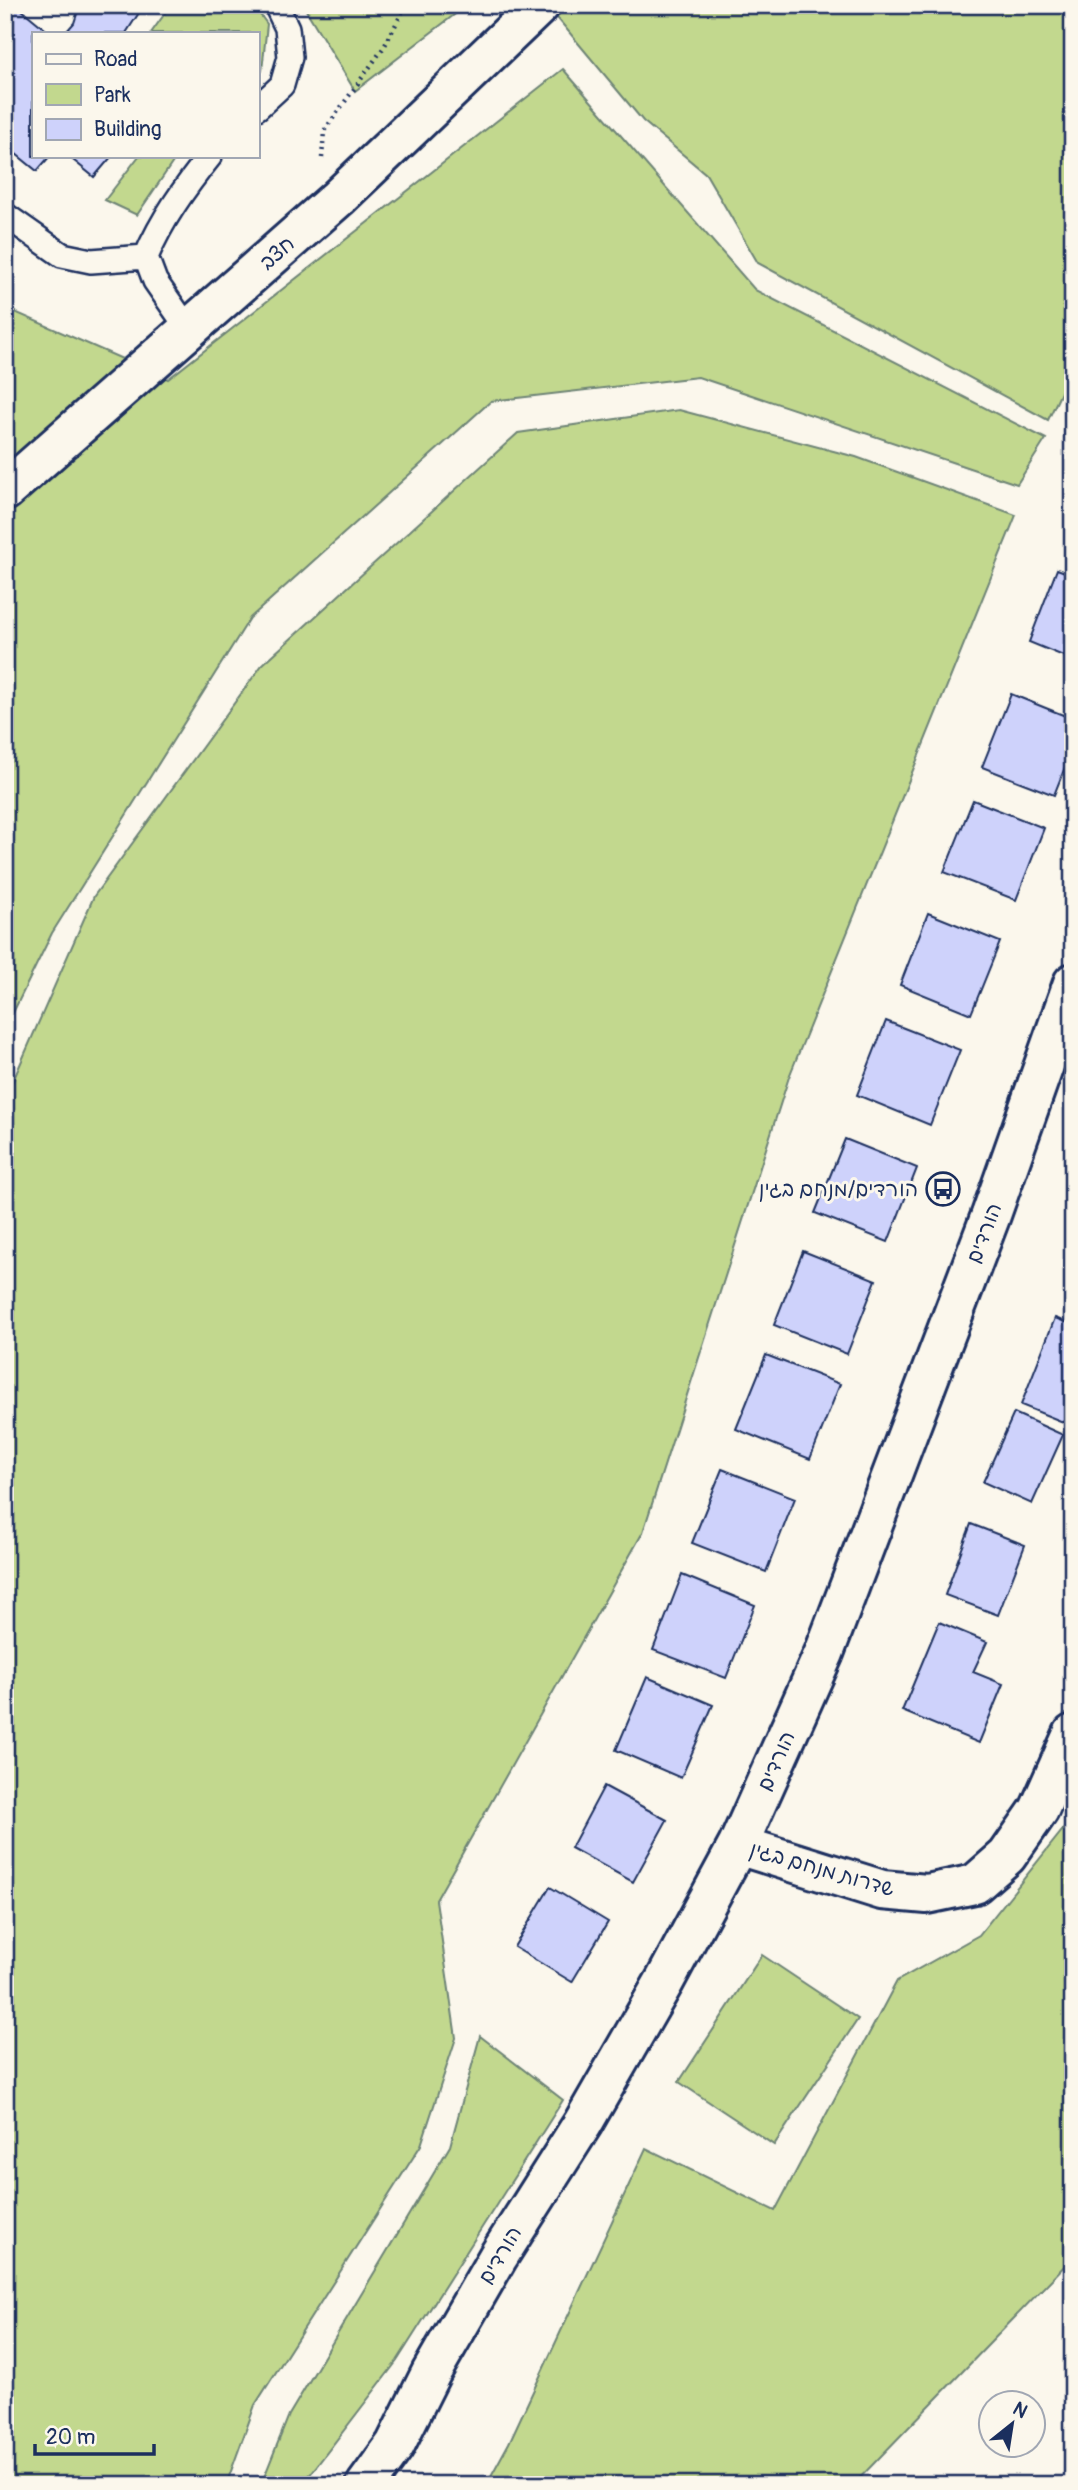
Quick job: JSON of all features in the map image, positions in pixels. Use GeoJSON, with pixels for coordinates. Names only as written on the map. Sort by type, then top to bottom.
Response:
{"type":"FeatureCollection","features":[{"type":"Feature","properties":{"kind":"street","name":"חצב"},"geometry":{"type":"LineString","coordinates":[[5,491],[338,198],[540,5]]}},
{"type":"Feature","properties":{"kind":"street","name":"הורדים"},"geometry":{"type":"LineString","coordinates":[[366,2485],[395,2445],[431,2373],[498,2257],[590,2111],[738,1845],[824,1653],[991,1215],[1073,983]]}},
{"type":"Feature","properties":{"kind":"street","name":"שדרות מנחם בגין"},"geometry":{"type":"LineString","coordinates":[[738,1845],[882,1891],[927,1894],[975,1884],[1007,1856],[1039,1810],[1073,1734]]}},
{"type":"Feature","properties":{"kind":"lane"},"geometry":{"type":"LineString","coordinates":[[259,106],[282,85],[290,57],[287,27],[276,5]]}},
{"type":"Feature","properties":{"kind":"lane"},"geometry":{"type":"LineString","coordinates":[[189,330],[155,281],[146,257],[180,193],[208,158]]}},
{"type":"Feature","properties":{"kind":"lane"},"geometry":{"type":"LineString","coordinates":[[5,215],[62,255],[91,261],[146,257]]}},
{"type":"Feature","properties":{"kind":"path"},"geometry":{"type":"LineString","coordinates":[[338,198],[321,160],[324,131],[384,47],[406,5]]}},
{"type":"Feature","properties":{"kind":"green space"},"geometry":{"type":"Polygon","coordinates":[[[171,5],[253,5],[267,24],[262,71],[259,73],[259,32],[152,32],[171,5]]]}},
{"type":"Feature","properties":{"kind":"green space"},"geometry":{"type":"Polygon","coordinates":[[[303,5],[467,5],[355,91],[303,5]]]}},
{"type":"Feature","properties":{"kind":"green space"},"geometry":{"type":"Polygon","coordinates":[[[541,5],[1073,5],[1073,367],[1048,420],[758,263],[706,174],[643,121],[554,14],[541,5]]]}},
{"type":"Feature","properties":{"kind":"green space"},"geometry":{"type":"Polygon","coordinates":[[[563,69],[755,290],[1046,439],[1017,484],[698,377],[491,401],[250,618],[52,933],[5,1029],[5,315],[13,311],[168,379],[563,69]]]}},
{"type":"Feature","properties":{"kind":"green space"},"geometry":{"type":"Polygon","coordinates":[[[137,158],[176,158],[137,215],[105,200],[137,158]]]}},
{"type":"Feature","properties":{"kind":"green space"},"geometry":{"type":"Polygon","coordinates":[[[679,410],[856,457],[1016,515],[789,1077],[643,1532],[436,1900],[456,2038],[421,2145],[255,2405],[226,2485],[5,2485],[5,1099],[94,896],[262,665],[518,433],[679,410]]]}},
{"type":"Feature","properties":{"kind":"green space"},"geometry":{"type":"Polygon","coordinates":[[[1073,1817],[1073,2257],[853,2485],[486,2485],[509,2443],[646,2148],[775,2211],[897,1981],[979,1935],[1073,1817]]]}},
{"type":"Feature","properties":{"kind":"green space"},"geometry":{"type":"Polygon","coordinates":[[[762,1955],[858,2019],[774,2145],[679,2082],[762,1955]]]}},
{"type":"Feature","properties":{"kind":"green space"},"geometry":{"type":"Polygon","coordinates":[[[480,2036],[563,2100],[397,2361],[302,2485],[261,2485],[289,2415],[450,2146],[480,2036]]]}},
{"type":"Feature","properties":{"kind":"building"},"geometry":{"type":"Polygon","coordinates":[[[16,5],[49,32],[32,32],[32,158],[48,158],[37,171],[5,145],[5,6],[16,5]]]}},
{"type":"Feature","properties":{"kind":"building"},"geometry":{"type":"Polygon","coordinates":[[[80,5],[144,5],[127,32],[66,32],[74,23],[80,5]]]}},
{"type":"Feature","properties":{"kind":"building"},"geometry":{"type":"Polygon","coordinates":[[[70,158],[110,158],[94,177],[70,158]]]}},
{"type":"Feature","properties":{"kind":"building"},"geometry":{"type":"Polygon","coordinates":[[[1057,569],[1073,575],[1073,660],[1029,642],[1057,569]]]}},
{"type":"Feature","properties":{"kind":"building"},"geometry":{"type":"Polygon","coordinates":[[[1011,694],[1073,719],[1073,747],[1054,795],[982,767],[1011,694]]]}},
{"type":"Feature","properties":{"kind":"building"},"geometry":{"type":"Polygon","coordinates":[[[973,800],[1044,828],[1016,900],[944,872],[973,800]]]}},
{"type":"Feature","properties":{"kind":"building"},"geometry":{"type":"Polygon","coordinates":[[[928,913],[1000,942],[971,1014],[900,985],[928,913]]]}},
{"type":"Feature","properties":{"kind":"building"},"geometry":{"type":"Polygon","coordinates":[[[886,1021],[960,1050],[930,1125],[857,1095],[886,1021]]]}},
{"type":"Feature","properties":{"kind":"building"},"geometry":{"type":"Polygon","coordinates":[[[845,1139],[917,1168],[888,1242],[815,1213],[845,1139]]]}},
{"type":"Feature","properties":{"kind":"building"},"geometry":{"type":"Polygon","coordinates":[[[803,1251],[876,1280],[847,1354],[774,1325],[803,1251]]]}},
{"type":"Feature","properties":{"kind":"building"},"geometry":{"type":"Polygon","coordinates":[[[1055,1318],[1073,1325],[1073,1426],[1021,1405],[1055,1318]]]}},
{"type":"Feature","properties":{"kind":"building"},"geometry":{"type":"Polygon","coordinates":[[[766,1355],[840,1384],[810,1459],[736,1429],[766,1355]]]}},
{"type":"Feature","properties":{"kind":"building"},"geometry":{"type":"Polygon","coordinates":[[[1014,1413],[1063,1435],[1032,1504],[983,1482],[1014,1413]]]}},
{"type":"Feature","properties":{"kind":"building"},"geometry":{"type":"Polygon","coordinates":[[[722,1469],[795,1498],[766,1572],[692,1543],[722,1469]]]}},
{"type":"Feature","properties":{"kind":"building"},"geometry":{"type":"Polygon","coordinates":[[[971,1524],[1025,1545],[998,1615],[945,1595],[971,1524]]]}},
{"type":"Feature","properties":{"kind":"building"},"geometry":{"type":"Polygon","coordinates":[[[682,1575],[755,1605],[726,1678],[653,1650],[682,1575]]]}},
{"type":"Feature","properties":{"kind":"building"},"geometry":{"type":"Polygon","coordinates":[[[939,1622],[987,1642],[973,1672],[1003,1684],[979,1743],[902,1711],[939,1622]]]}},
{"type":"Feature","properties":{"kind":"building"},"geometry":{"type":"Polygon","coordinates":[[[647,1677],[713,1705],[681,1778],[616,1750],[647,1677]]]}},
{"type":"Feature","properties":{"kind":"building"},"geometry":{"type":"Polygon","coordinates":[[[604,1786],[667,1820],[633,1882],[571,1848],[604,1786]]]}},
{"type":"Feature","properties":{"kind":"building"},"geometry":{"type":"Polygon","coordinates":[[[550,1887],[608,1922],[572,1982],[514,1947],[550,1887]]]}},
{"type":"Feature","properties":{"kind":"place","name":"הורדים/מנחם בגין"},"geometry":{"type":"Point","coordinates":[943,1189]}}]}
